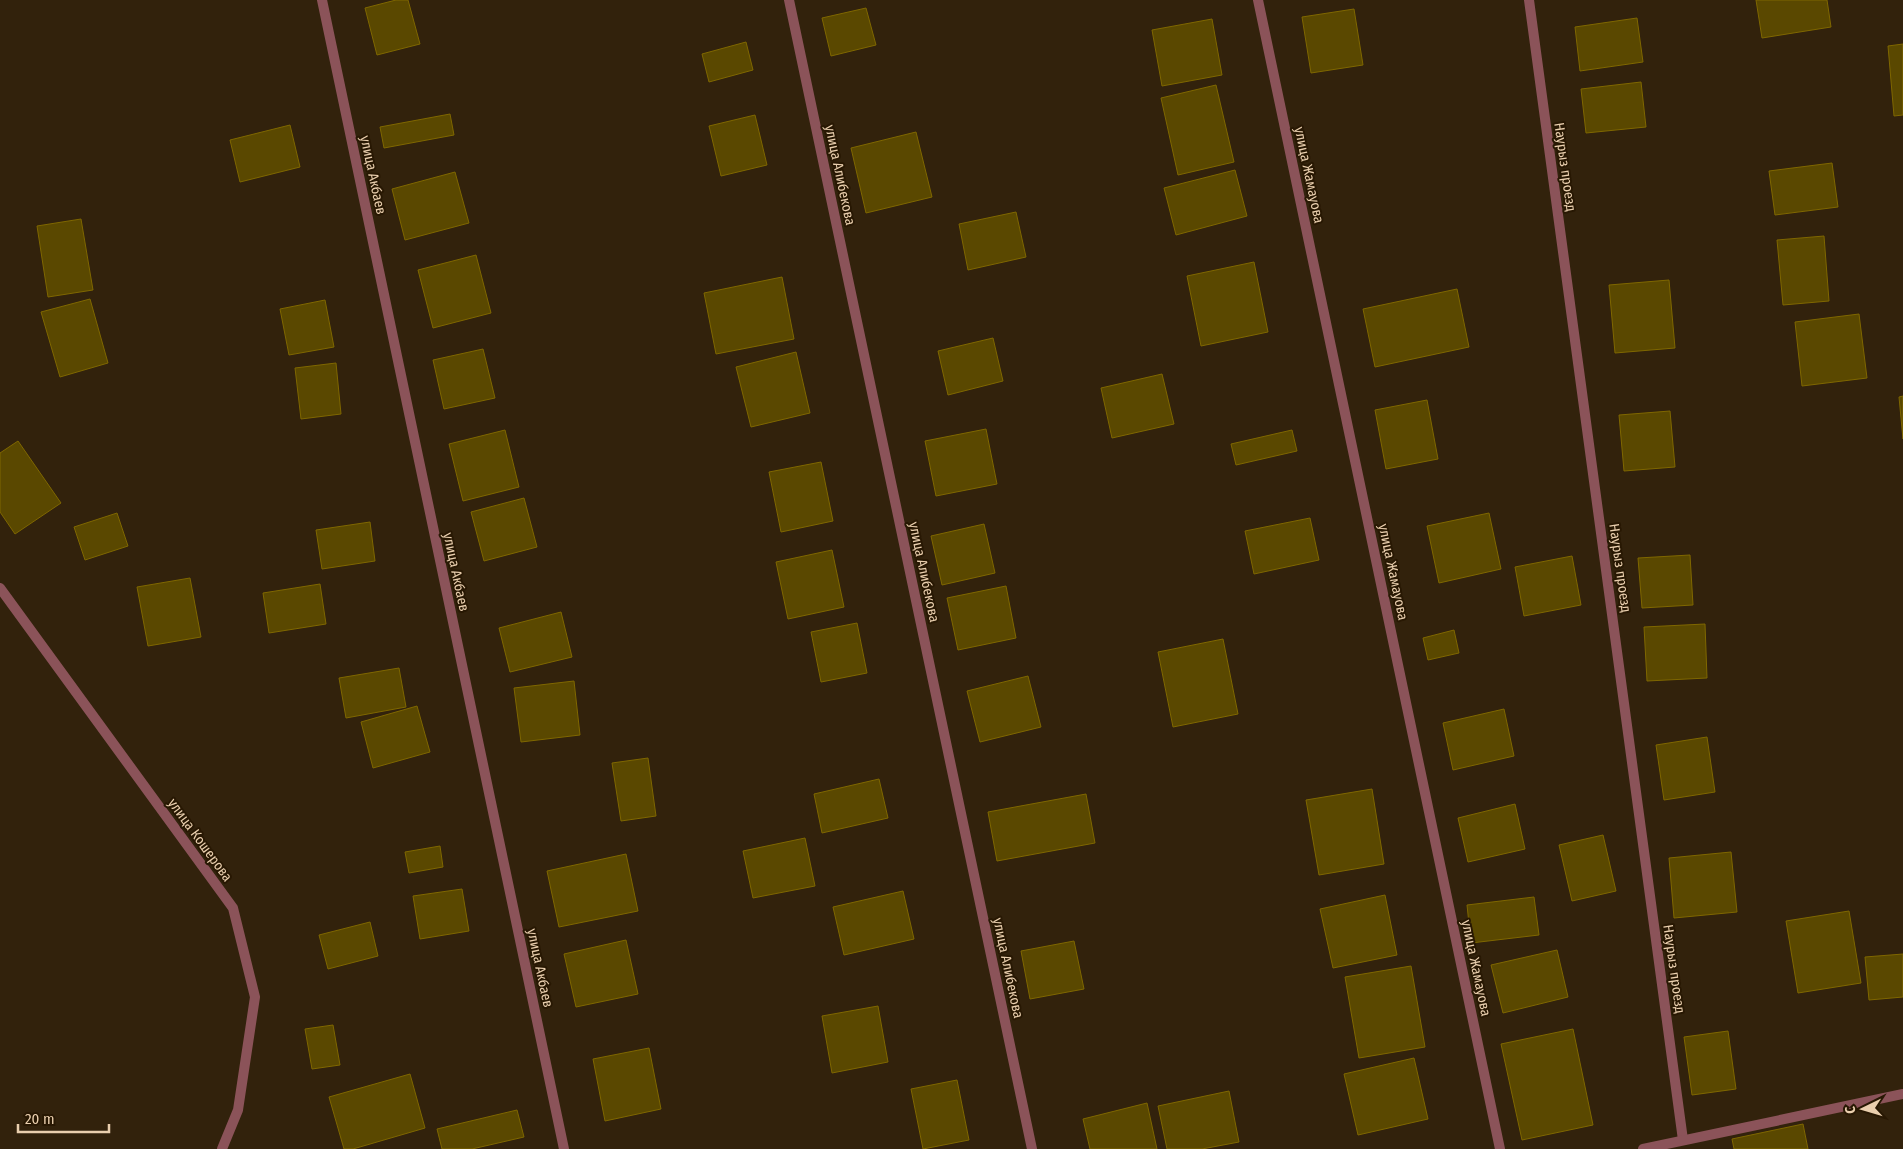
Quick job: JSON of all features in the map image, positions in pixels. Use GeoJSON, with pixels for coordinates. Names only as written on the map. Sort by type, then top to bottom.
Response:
{"type":"FeatureCollection","features":[{"type":"Feature","properties":{"kind":"street","name":"улица Акбаев"},"geometry":{"type":"LineString","coordinates":[[322,0],[564,1149]]}},
{"type":"Feature","properties":{"kind":"street","name":"улица Алибекова"},"geometry":{"type":"LineString","coordinates":[[789,0],[1032,1149]]}},
{"type":"Feature","properties":{"kind":"street","name":"улица Жамауова"},"geometry":{"type":"LineString","coordinates":[[1258,0],[1500,1149]]}},
{"type":"Feature","properties":{"kind":"street","name":"Наурыз проезд"},"geometry":{"type":"LineString","coordinates":[[1529,0],[1683,1140]]}},
{"type":"Feature","properties":{"kind":"street","name":"улица Кошерова"},"geometry":{"type":"LineString","coordinates":[[0,588],[233,908],[255,998],[238,1110],[222,1149]]}},
{"type":"Feature","properties":{"kind":"street"},"geometry":{"type":"LineString","coordinates":[[1643,1149],[1903,1094]]}},
{"type":"Feature","properties":{"kind":"building"},"geometry":{"type":"Polygon","coordinates":[[[396,0],[408,0],[420,44],[377,55],[365,8],[396,0]]]}},
{"type":"Feature","properties":{"kind":"building"},"geometry":{"type":"Polygon","coordinates":[[[1756,0],[1827,0],[1831,27],[1762,38],[1756,0]]]}},
{"type":"Feature","properties":{"kind":"building"},"geometry":{"type":"Polygon","coordinates":[[[866,8],[876,45],[831,56],[822,18],[866,8]]]}},
{"type":"Feature","properties":{"kind":"building"},"geometry":{"type":"Polygon","coordinates":[[[1354,9],[1363,65],[1311,73],[1302,17],[1354,9]]]}},
{"type":"Feature","properties":{"kind":"building"},"geometry":{"type":"Polygon","coordinates":[[[1637,18],[1643,62],[1580,71],[1575,27],[1637,18]]]}},
{"type":"Feature","properties":{"kind":"building"},"geometry":{"type":"Polygon","coordinates":[[[1212,19],[1222,75],[1162,86],[1152,30],[1212,19]]]}},
{"type":"Feature","properties":{"kind":"building"},"geometry":{"type":"Polygon","coordinates":[[[746,42],[753,70],[709,82],[702,54],[746,42]]]}},
{"type":"Feature","properties":{"kind":"building"},"geometry":{"type":"Polygon","coordinates":[[[1903,44],[1903,115],[1894,116],[1888,46],[1903,44]]]}},
{"type":"Feature","properties":{"kind":"building"},"geometry":{"type":"Polygon","coordinates":[[[1641,82],[1646,127],[1586,133],[1581,89],[1641,82]]]}},
{"type":"Feature","properties":{"kind":"building"},"geometry":{"type":"Polygon","coordinates":[[[1216,85],[1234,162],[1178,175],[1161,98],[1216,85]]]}},
{"type":"Feature","properties":{"kind":"building"},"geometry":{"type":"Polygon","coordinates":[[[450,114],[454,135],[384,148],[380,127],[450,114]]]}},
{"type":"Feature","properties":{"kind":"building"},"geometry":{"type":"Polygon","coordinates":[[[755,115],[767,165],[721,176],[709,126],[755,115]]]}},
{"type":"Feature","properties":{"kind":"building"},"geometry":{"type":"Polygon","coordinates":[[[290,125],[300,167],[240,182],[230,140],[290,125]]]}},
{"type":"Feature","properties":{"kind":"building"},"geometry":{"type":"Polygon","coordinates":[[[916,132],[932,197],[866,213],[851,148],[916,132]]]}},
{"type":"Feature","properties":{"kind":"building"},"geometry":{"type":"Polygon","coordinates":[[[1832,163],[1838,207],[1775,215],[1769,171],[1832,163]]]}},
{"type":"Feature","properties":{"kind":"building"},"geometry":{"type":"Polygon","coordinates":[[[1235,170],[1247,216],[1176,235],[1164,188],[1235,170]]]}},
{"type":"Feature","properties":{"kind":"building"},"geometry":{"type":"Polygon","coordinates":[[[455,172],[469,223],[405,240],[392,189],[455,172]]]}},
{"type":"Feature","properties":{"kind":"building"},"geometry":{"type":"Polygon","coordinates":[[[1016,212],[1026,257],[968,270],[959,224],[1016,212]]]}},
{"type":"Feature","properties":{"kind":"building"},"geometry":{"type":"Polygon","coordinates":[[[81,219],[93,290],[48,297],[37,226],[81,219]]]}},
{"type":"Feature","properties":{"kind":"building"},"geometry":{"type":"Polygon","coordinates":[[[1824,236],[1829,301],[1783,305],[1777,240],[1824,236]]]}},
{"type":"Feature","properties":{"kind":"building"},"geometry":{"type":"Polygon","coordinates":[[[476,255],[491,313],[433,328],[418,270],[476,255]]]}},
{"type":"Feature","properties":{"kind":"building"},"geometry":{"type":"Polygon","coordinates":[[[1254,262],[1268,332],[1201,346],[1187,276],[1254,262]]]}},
{"type":"Feature","properties":{"kind":"building"},"geometry":{"type":"Polygon","coordinates":[[[782,277],[794,339],[716,354],[704,293],[782,277]]]}},
{"type":"Feature","properties":{"kind":"building"},"geometry":{"type":"Polygon","coordinates":[[[1669,280],[1675,348],[1615,353],[1609,285],[1669,280]]]}},
{"type":"Feature","properties":{"kind":"building"},"geometry":{"type":"Polygon","coordinates":[[[1457,289],[1469,347],[1375,367],[1363,309],[1457,289]]]}},
{"type":"Feature","properties":{"kind":"building"},"geometry":{"type":"Polygon","coordinates":[[[90,299],[108,363],[60,377],[41,312],[90,299]]]}},
{"type":"Feature","properties":{"kind":"building"},"geometry":{"type":"Polygon","coordinates":[[[325,300],[334,347],[289,355],[280,309],[325,300]]]}},
{"type":"Feature","properties":{"kind":"building"},"geometry":{"type":"Polygon","coordinates":[[[1859,314],[1867,378],[1802,386],[1795,322],[1859,314]]]}},
{"type":"Feature","properties":{"kind":"building"},"geometry":{"type":"Polygon","coordinates":[[[993,338],[1003,381],[948,395],[938,351],[993,338]]]}},
{"type":"Feature","properties":{"kind":"building"},"geometry":{"type":"Polygon","coordinates":[[[483,349],[495,398],[444,409],[433,360],[483,349]]]}},
{"type":"Feature","properties":{"kind":"building"},"geometry":{"type":"Polygon","coordinates":[[[796,352],[810,413],[751,427],[736,367],[796,352]]]}},
{"type":"Feature","properties":{"kind":"building"},"geometry":{"type":"Polygon","coordinates":[[[336,363],[341,414],[301,419],[295,368],[336,363]]]}},
{"type":"Feature","properties":{"kind":"building"},"geometry":{"type":"Polygon","coordinates":[[[1162,374],[1174,424],[1112,438],[1101,388],[1162,374]]]}},
{"type":"Feature","properties":{"kind":"building"},"geometry":{"type":"Polygon","coordinates":[[[1903,396],[1903,439],[1899,397],[1903,396]]]}},
{"type":"Feature","properties":{"kind":"building"},"geometry":{"type":"Polygon","coordinates":[[[1427,400],[1438,459],[1386,469],[1375,410],[1427,400]]]}},
{"type":"Feature","properties":{"kind":"building"},"geometry":{"type":"Polygon","coordinates":[[[1670,411],[1675,467],[1624,471],[1619,415],[1670,411]]]}},
{"type":"Feature","properties":{"kind":"building"},"geometry":{"type":"Polygon","coordinates":[[[986,429],[997,484],[936,496],[925,441],[986,429]]]}},
{"type":"Feature","properties":{"kind":"building"},"geometry":{"type":"Polygon","coordinates":[[[505,430],[519,487],[463,501],[449,444],[505,430]]]}},
{"type":"Feature","properties":{"kind":"building"},"geometry":{"type":"Polygon","coordinates":[[[1292,430],[1297,451],[1236,465],[1231,444],[1292,430]]]}},
{"type":"Feature","properties":{"kind":"building"},"geometry":{"type":"Polygon","coordinates":[[[18,441],[61,503],[15,534],[0,512],[0,453],[18,441]]]}},
{"type":"Feature","properties":{"kind":"building"},"geometry":{"type":"Polygon","coordinates":[[[821,462],[833,521],[781,532],[769,472],[821,462]]]}},
{"type":"Feature","properties":{"kind":"building"},"geometry":{"type":"Polygon","coordinates":[[[524,498],[537,547],[484,561],[471,512],[524,498]]]}},
{"type":"Feature","properties":{"kind":"building"},"geometry":{"type":"Polygon","coordinates":[[[117,513],[128,546],[85,560],[74,527],[117,513]]]}},
{"type":"Feature","properties":{"kind":"building"},"geometry":{"type":"Polygon","coordinates":[[[1489,513],[1501,569],[1439,583],[1427,526],[1489,513]]]}},
{"type":"Feature","properties":{"kind":"building"},"geometry":{"type":"Polygon","coordinates":[[[1310,518],[1319,560],[1254,574],[1245,531],[1310,518]]]}},
{"type":"Feature","properties":{"kind":"building"},"geometry":{"type":"Polygon","coordinates":[[[370,522],[375,561],[322,569],[316,530],[370,522]]]}},
{"type":"Feature","properties":{"kind":"building"},"geometry":{"type":"Polygon","coordinates":[[[984,524],[995,573],[942,585],[931,536],[984,524]]]}},
{"type":"Feature","properties":{"kind":"building"},"geometry":{"type":"Polygon","coordinates":[[[832,550],[844,607],[788,619],[776,562],[832,550]]]}},
{"type":"Feature","properties":{"kind":"building"},"geometry":{"type":"Polygon","coordinates":[[[1690,555],[1693,605],[1642,608],[1638,558],[1690,555]]]}},
{"type":"Feature","properties":{"kind":"building"},"geometry":{"type":"Polygon","coordinates":[[[1572,556],[1581,605],[1524,616],[1515,567],[1572,556]]]}},
{"type":"Feature","properties":{"kind":"building"},"geometry":{"type":"Polygon","coordinates":[[[190,578],[201,637],[148,646],[137,587],[190,578]]]}},
{"type":"Feature","properties":{"kind":"building"},"geometry":{"type":"Polygon","coordinates":[[[320,584],[326,624],[269,633],[263,593],[320,584]]]}},
{"type":"Feature","properties":{"kind":"building"},"geometry":{"type":"Polygon","coordinates":[[[1006,586],[1016,638],[958,650],[947,598],[1006,586]]]}},
{"type":"Feature","properties":{"kind":"building"},"geometry":{"type":"Polygon","coordinates":[[[561,612],[572,657],[510,672],[499,628],[561,612]]]}},
{"type":"Feature","properties":{"kind":"building"},"geometry":{"type":"Polygon","coordinates":[[[857,623],[867,673],[821,682],[811,632],[857,623]]]}},
{"type":"Feature","properties":{"kind":"building"},"geometry":{"type":"Polygon","coordinates":[[[1705,624],[1707,678],[1647,681],[1644,627],[1705,624]]]}},
{"type":"Feature","properties":{"kind":"building"},"geometry":{"type":"Polygon","coordinates":[[[1454,630],[1459,653],[1428,660],[1423,638],[1454,630]]]}},
{"type":"Feature","properties":{"kind":"building"},"geometry":{"type":"Polygon","coordinates":[[[1223,639],[1238,714],[1173,727],[1158,652],[1223,639]]]}},
{"type":"Feature","properties":{"kind":"building"},"geometry":{"type":"Polygon","coordinates":[[[399,668],[406,707],[346,718],[339,678],[399,668]]]}},
{"type":"Feature","properties":{"kind":"building"},"geometry":{"type":"Polygon","coordinates":[[[1028,676],[1041,727],[980,742],[967,691],[1028,676]]]}},
{"type":"Feature","properties":{"kind":"building"},"geometry":{"type":"Polygon","coordinates":[[[574,681],[580,735],[521,742],[514,688],[574,681]]]}},
{"type":"Feature","properties":{"kind":"building"},"geometry":{"type":"Polygon","coordinates":[[[417,706],[430,752],[373,768],[361,722],[417,706]]]}},
{"type":"Feature","properties":{"kind":"building"},"geometry":{"type":"Polygon","coordinates":[[[1504,709],[1514,756],[1453,770],[1443,723],[1504,709]]]}},
{"type":"Feature","properties":{"kind":"building"},"geometry":{"type":"Polygon","coordinates":[[[1707,737],[1715,792],[1664,800],[1656,745],[1707,737]]]}},
{"type":"Feature","properties":{"kind":"building"},"geometry":{"type":"Polygon","coordinates":[[[648,758],[656,816],[621,821],[612,763],[648,758]]]}},
{"type":"Feature","properties":{"kind":"building"},"geometry":{"type":"Polygon","coordinates":[[[879,779],[888,818],[822,833],[814,794],[879,779]]]}},
{"type":"Feature","properties":{"kind":"building"},"geometry":{"type":"Polygon","coordinates":[[[1372,789],[1384,864],[1319,875],[1306,800],[1372,789]]]}},
{"type":"Feature","properties":{"kind":"building"},"geometry":{"type":"Polygon","coordinates":[[[1086,794],[1095,843],[997,861],[988,812],[1086,794]]]}},
{"type":"Feature","properties":{"kind":"building"},"geometry":{"type":"Polygon","coordinates":[[[1515,804],[1525,849],[1468,862],[1458,818],[1515,804]]]}},
{"type":"Feature","properties":{"kind":"building"},"geometry":{"type":"Polygon","coordinates":[[[1603,835],[1616,891],[1572,901],[1559,845],[1603,835]]]}},
{"type":"Feature","properties":{"kind":"building"},"geometry":{"type":"Polygon","coordinates":[[[805,838],[815,886],[753,898],[743,851],[805,838]]]}},
{"type":"Feature","properties":{"kind":"building"},"geometry":{"type":"Polygon","coordinates":[[[440,846],[443,867],[409,873],[405,852],[440,846]]]}},
{"type":"Feature","properties":{"kind":"building"},"geometry":{"type":"Polygon","coordinates":[[[1731,852],[1737,912],[1674,918],[1669,858],[1731,852]]]}},
{"type":"Feature","properties":{"kind":"building"},"geometry":{"type":"Polygon","coordinates":[[[626,854],[638,911],[559,927],[547,871],[626,854]]]}},
{"type":"Feature","properties":{"kind":"building"},"geometry":{"type":"Polygon","coordinates":[[[462,889],[469,931],[420,939],[413,896],[462,889]]]}},
{"type":"Feature","properties":{"kind":"building"},"geometry":{"type":"Polygon","coordinates":[[[903,891],[914,939],[844,955],[833,907],[903,891]]]}},
{"type":"Feature","properties":{"kind":"building"},"geometry":{"type":"Polygon","coordinates":[[[1385,895],[1397,955],[1333,968],[1320,909],[1385,895]]]}},
{"type":"Feature","properties":{"kind":"building"},"geometry":{"type":"Polygon","coordinates":[[[1534,897],[1539,935],[1471,943],[1467,905],[1534,897]]]}},
{"type":"Feature","properties":{"kind":"building"},"geometry":{"type":"Polygon","coordinates":[[[1849,911],[1861,983],[1798,993],[1786,921],[1849,911]]]}},
{"type":"Feature","properties":{"kind":"building"},"geometry":{"type":"Polygon","coordinates":[[[370,922],[378,956],[328,969],[319,935],[370,922]]]}},
{"type":"Feature","properties":{"kind":"building"},"geometry":{"type":"Polygon","coordinates":[[[626,940],[638,994],[576,1007],[564,954],[626,940]]]}},
{"type":"Feature","properties":{"kind":"building"},"geometry":{"type":"Polygon","coordinates":[[[1074,941],[1084,989],[1030,999],[1021,951],[1074,941]]]}},
{"type":"Feature","properties":{"kind":"building"},"geometry":{"type":"Polygon","coordinates":[[[1557,950],[1568,997],[1503,1013],[1491,965],[1557,950]]]}},
{"type":"Feature","properties":{"kind":"building"},"geometry":{"type":"Polygon","coordinates":[[[1903,954],[1903,997],[1869,1000],[1865,957],[1903,954]]]}},
{"type":"Feature","properties":{"kind":"building"},"geometry":{"type":"Polygon","coordinates":[[[1411,966],[1425,1047],[1359,1058],[1345,977],[1411,966]]]}},
{"type":"Feature","properties":{"kind":"building"},"geometry":{"type":"Polygon","coordinates":[[[878,1006],[888,1062],[832,1073],[822,1016],[878,1006]]]}},
{"type":"Feature","properties":{"kind":"building"},"geometry":{"type":"Polygon","coordinates":[[[333,1025],[340,1065],[312,1069],[305,1029],[333,1025]]]}},
{"type":"Feature","properties":{"kind":"building"},"geometry":{"type":"Polygon","coordinates":[[[1573,1029],[1593,1125],[1522,1140],[1501,1044],[1573,1029]]]}},
{"type":"Feature","properties":{"kind":"building"},"geometry":{"type":"Polygon","coordinates":[[[1728,1031],[1736,1089],[1692,1095],[1684,1037],[1728,1031]]]}},
{"type":"Feature","properties":{"kind":"building"},"geometry":{"type":"Polygon","coordinates":[[[649,1048],[661,1109],[605,1121],[593,1059],[649,1048]]]}},
{"type":"Feature","properties":{"kind":"building"},"geometry":{"type":"Polygon","coordinates":[[[1414,1058],[1428,1119],[1358,1135],[1344,1074],[1414,1058]]]}},
{"type":"Feature","properties":{"kind":"building"},"geometry":{"type":"Polygon","coordinates":[[[410,1074],[425,1128],[353,1149],[344,1149],[329,1097],[410,1074]]]}},
{"type":"Feature","properties":{"kind":"building"},"geometry":{"type":"Polygon","coordinates":[[[957,1080],[969,1140],[923,1149],[911,1089],[957,1080]]]}},
{"type":"Feature","properties":{"kind":"building"},"geometry":{"type":"Polygon","coordinates":[[[1229,1091],[1239,1142],[1202,1149],[1167,1149],[1158,1106],[1229,1091]]]}},
{"type":"Feature","properties":{"kind":"building"},"geometry":{"type":"Polygon","coordinates":[[[1147,1103],[1157,1149],[1090,1149],[1083,1119],[1147,1103]]]}},
{"type":"Feature","properties":{"kind":"building"},"geometry":{"type":"Polygon","coordinates":[[[517,1110],[524,1137],[472,1149],[442,1149],[437,1129],[517,1110]]]}},
{"type":"Feature","properties":{"kind":"building"},"geometry":{"type":"Polygon","coordinates":[[[1803,1124],[1808,1149],[1734,1149],[1732,1139],[1803,1124]]]}}]}
